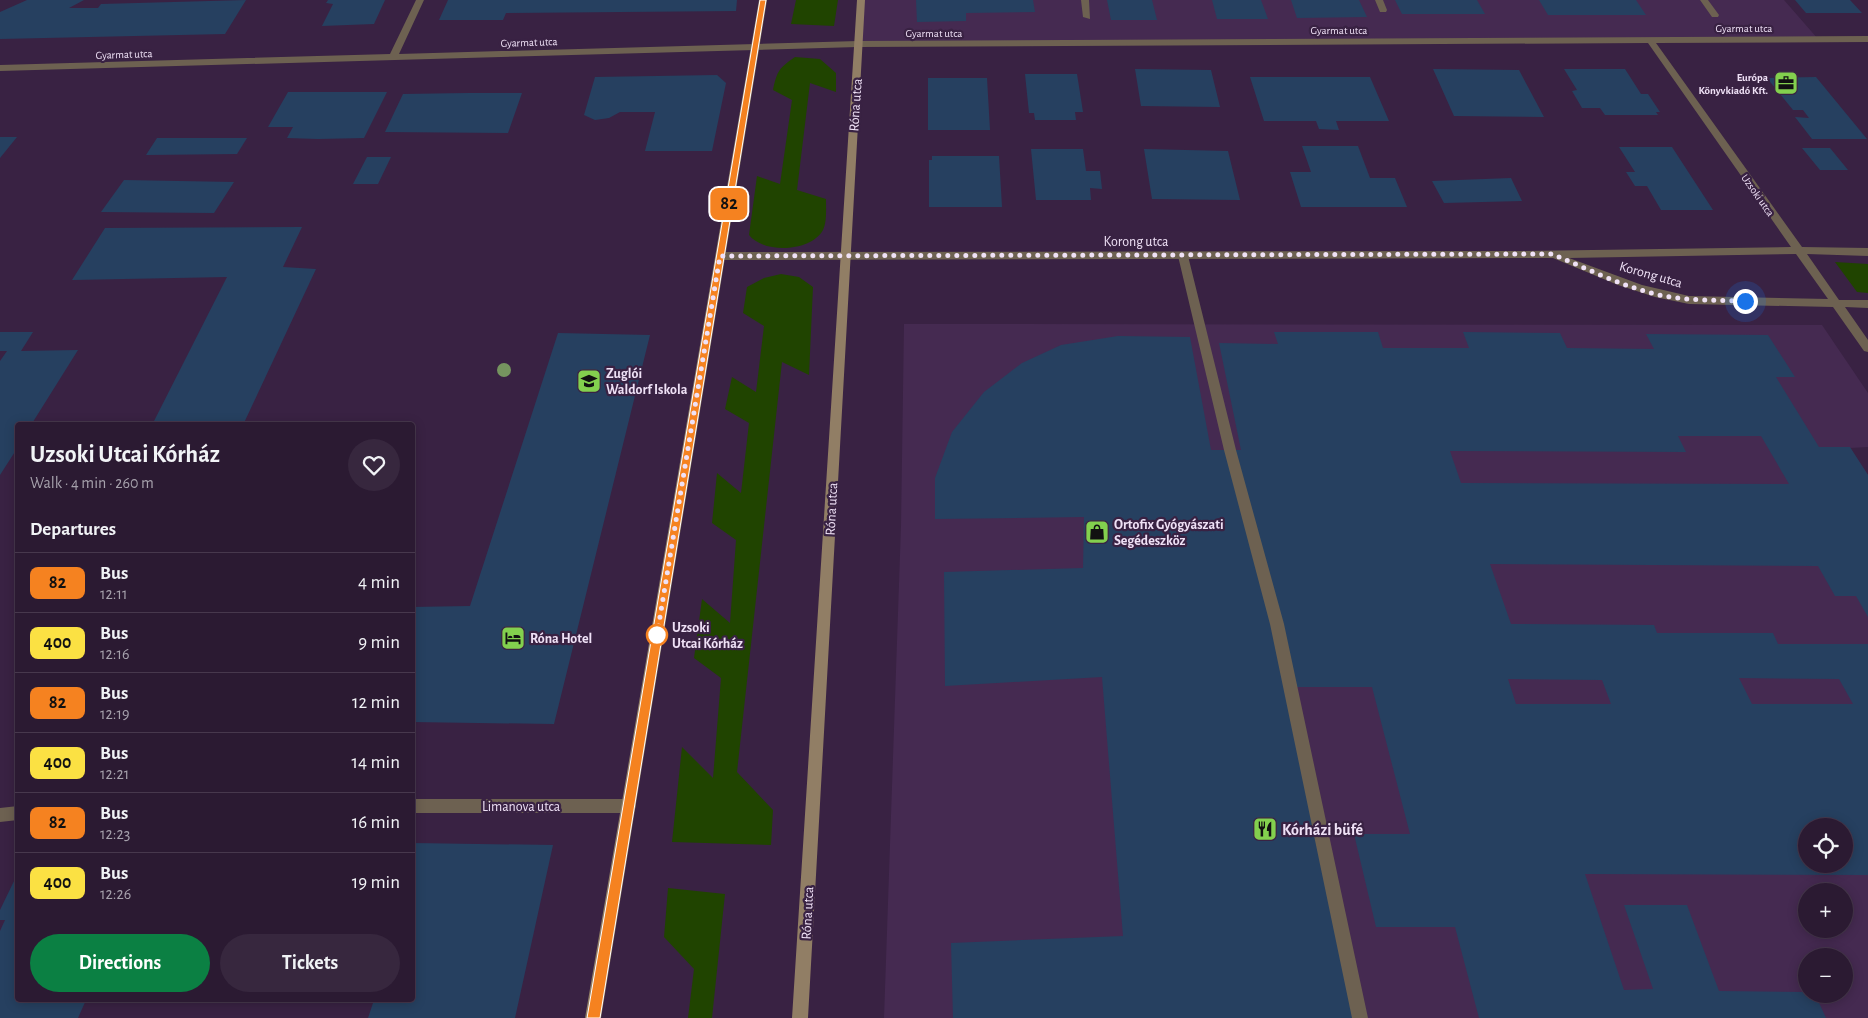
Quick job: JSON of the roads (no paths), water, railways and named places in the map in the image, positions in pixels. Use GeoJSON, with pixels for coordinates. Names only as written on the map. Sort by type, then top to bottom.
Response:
{"type":"FeatureCollection","features":[{"type":"Feature","properties":{"kind":"street"},"geometry":{"type":"LineString","coordinates":[[393,58],[420,0]]}},
{"type":"Feature","properties":{"kind":"street"},"geometry":{"type":"LineString","coordinates":[[593,1018],[763,0]]}},
{"type":"Feature","properties":{"kind":"street","name":"Róna utca"},"geometry":{"type":"LineString","coordinates":[[800,1018],[861,0]]}},
{"type":"Feature","properties":{"kind":"street"},"geometry":{"type":"LineString","coordinates":[[1085,0],[1088,17]]}},
{"type":"Feature","properties":{"kind":"street"},"geometry":{"type":"LineString","coordinates":[[1379,0],[1383,10]]}},
{"type":"Feature","properties":{"kind":"street"},"geometry":{"type":"LineString","coordinates":[[1704,0],[1715,15]]}},
{"type":"Feature","properties":{"kind":"street","name":"Gyarmat utca"},"geometry":{"type":"LineString","coordinates":[[0,68],[858,44],[1868,39]]}},
{"type":"Feature","properties":{"kind":"street","name":"Uzsoki utca"},"geometry":{"type":"LineString","coordinates":[[1650,40],[1868,348]]}},
{"type":"Feature","properties":{"kind":"street","name":"Korong utca"},"geometry":{"type":"LineString","coordinates":[[720,256],[1552,254],[1797,250],[1868,252]]}},
{"type":"Feature","properties":{"kind":"street","name":"Korong utca"},"geometry":{"type":"LineString","coordinates":[[1552,254],[1624,284],[1663,296],[1689,300],[1868,304]]}},
{"type":"Feature","properties":{"kind":"street"},"geometry":{"type":"LineString","coordinates":[[1183,256],[1230,450],[1277,624],[1360,1018]]}},
{"type":"Feature","properties":{"kind":"street","name":"Limanova utca"},"geometry":{"type":"LineString","coordinates":[[415,806],[628,806]]}},
{"type":"Feature","properties":{"kind":"street"},"geometry":{"type":"LineString","coordinates":[[0,815],[15,813]]}},
{"type":"Feature","properties":{"kind":"place","name":"Európa Könyvkiadó Kft."},"geometry":{"type":"Point","coordinates":[1786,83]}},
{"type":"Feature","properties":{"kind":"place","name":"Zuglói Waldorf Iskola"},"geometry":{"type":"Point","coordinates":[589,381]}},
{"type":"Feature","properties":{"kind":"place","name":"Ortofix Gyógyászati Segédeszköz"},"geometry":{"type":"Point","coordinates":[1097,532]}},
{"type":"Feature","properties":{"kind":"place","name":"Uzsoki Utcai Kórház"},"geometry":{"type":"Point","coordinates":[657,635]}},
{"type":"Feature","properties":{"kind":"place","name":"Róna Hotel"},"geometry":{"type":"Point","coordinates":[513,638]}},
{"type":"Feature","properties":{"kind":"place","name":"Kórházi büfé"},"geometry":{"type":"Point","coordinates":[1265,829]}}]}
